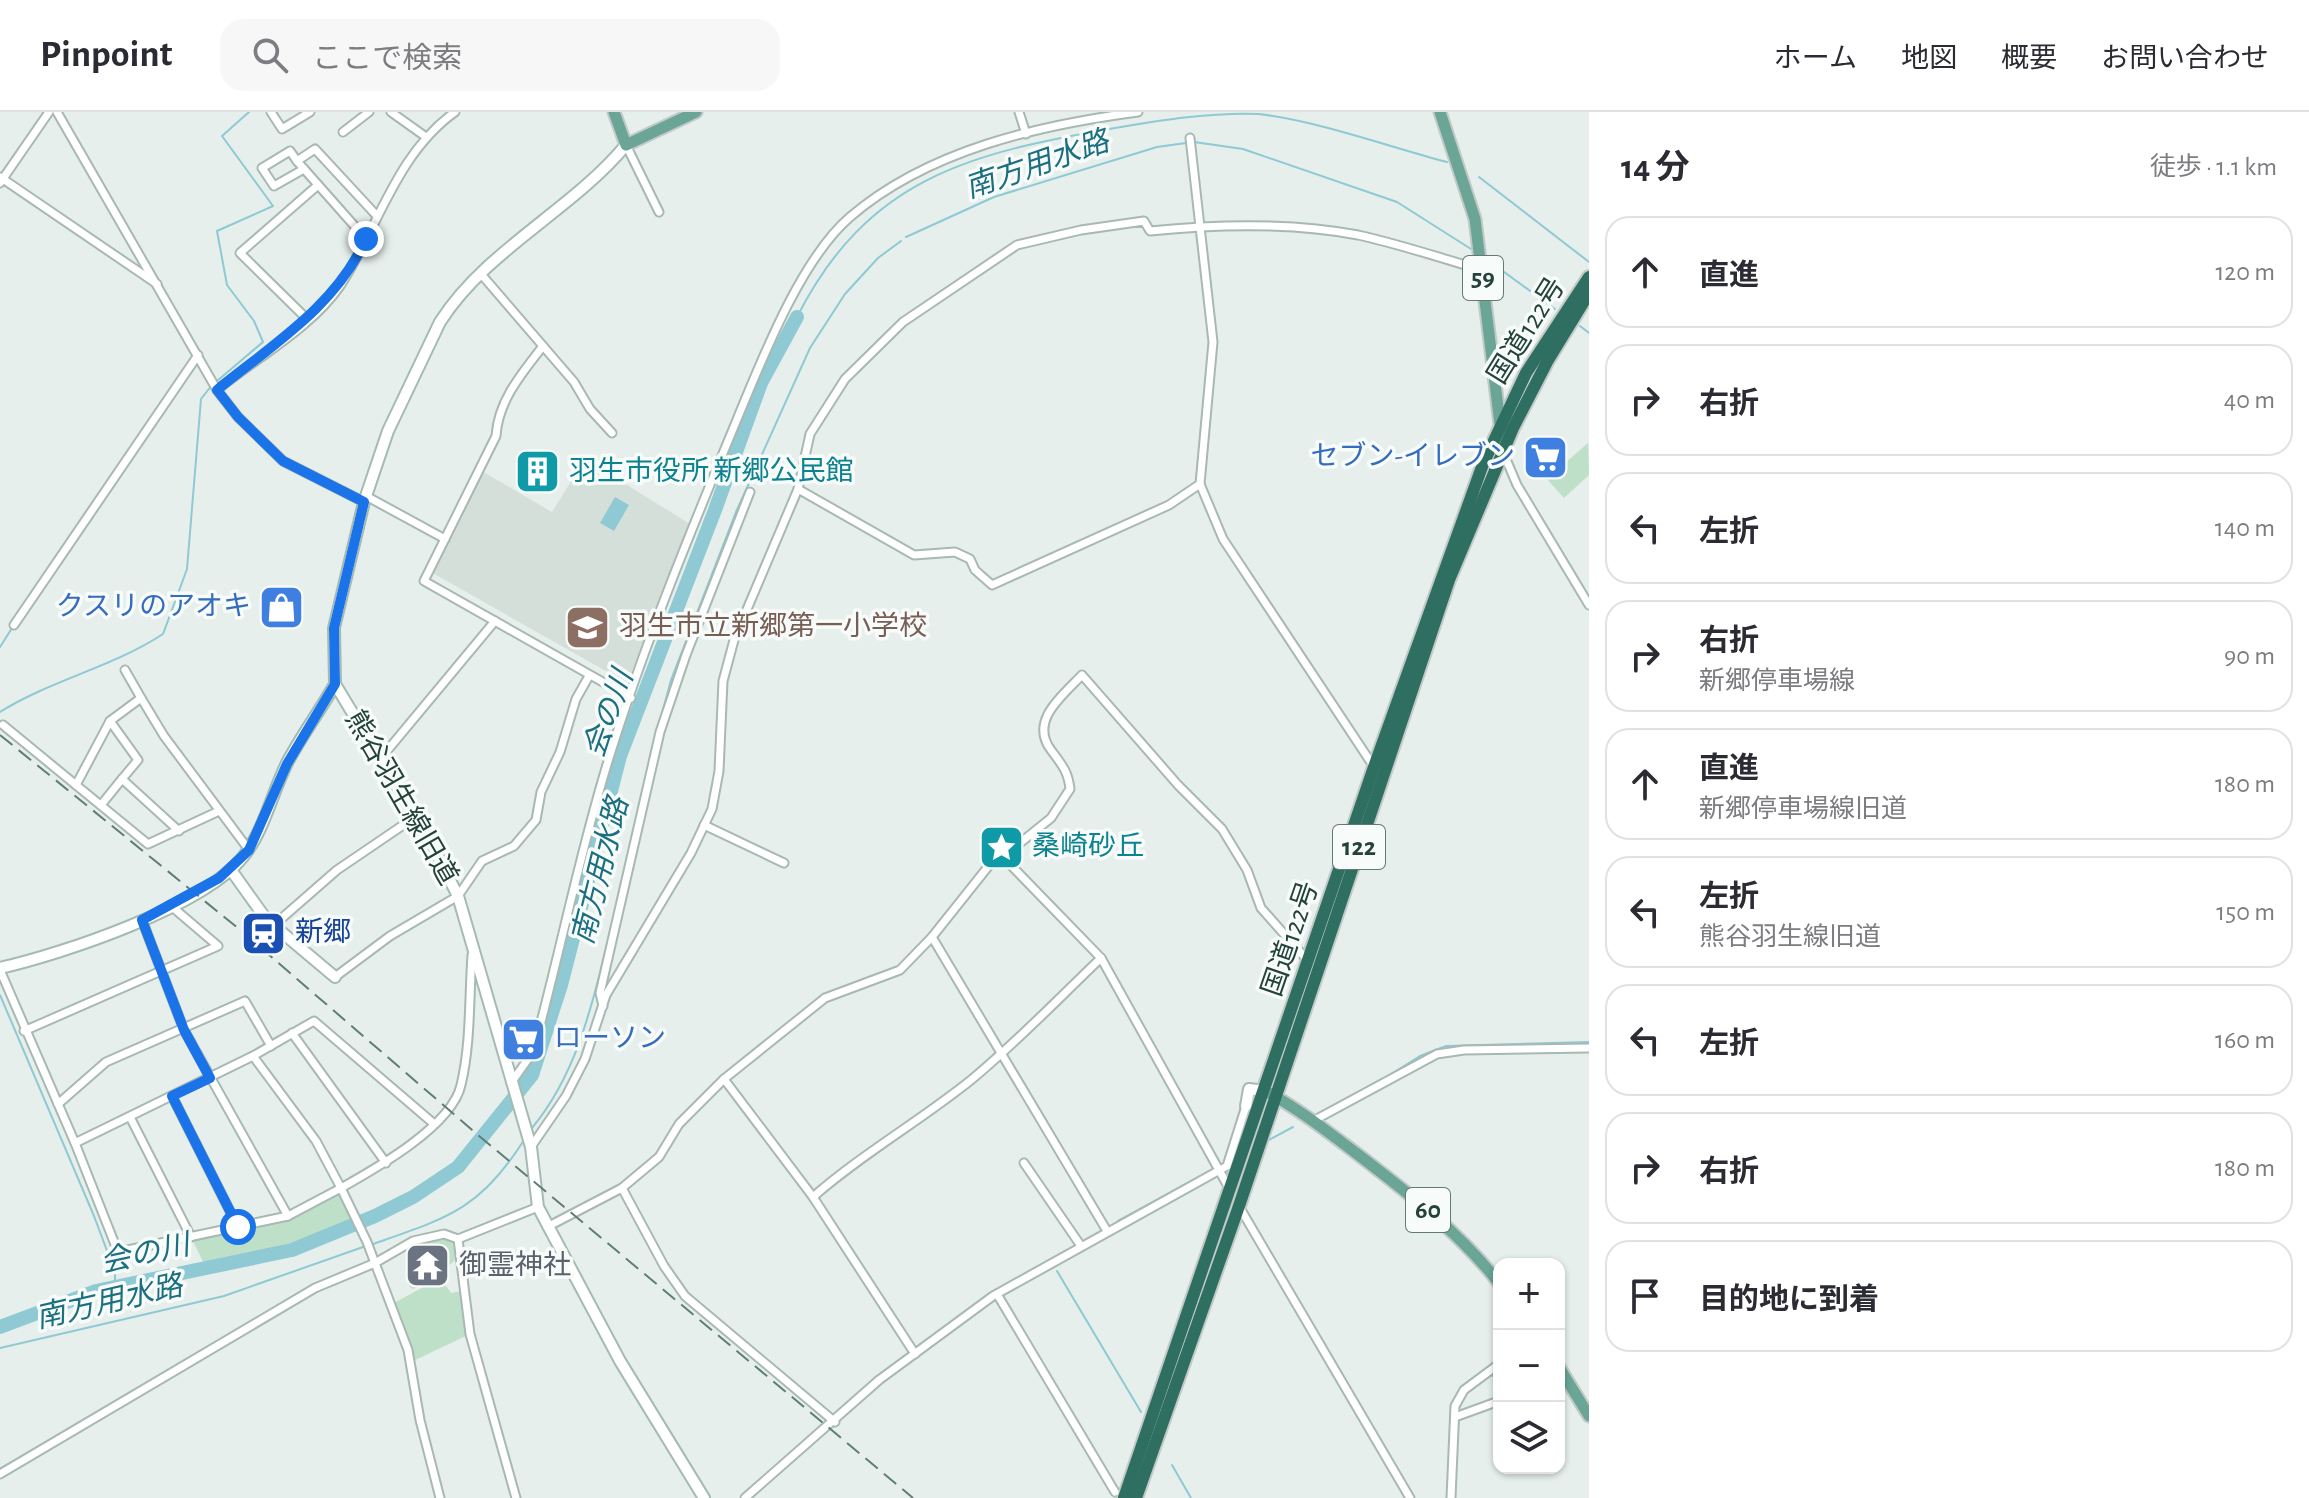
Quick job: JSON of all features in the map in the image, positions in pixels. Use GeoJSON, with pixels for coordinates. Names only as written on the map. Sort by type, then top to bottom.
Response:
{"type":"FeatureCollection","features":[{"type":"Feature","properties":{"kind":"highway","name":"国道122号"},"geometry":{"type":"LineString","coordinates":[[1136,1498],[1239,1206],[1309,962],[1441,575],[1498,428],[1526,373],[1589,277]]}},
{"type":"Feature","properties":{"kind":"highway","name":"国道122号"},"geometry":{"type":"LineString","coordinates":[[1120,1495],[1230,1191],[1270,1094],[1449,580],[1503,449],[1548,360],[1589,293]]}},
{"type":"Feature","properties":{"kind":"main road"},"geometry":{"type":"LineString","coordinates":[[614,112],[626,145],[696,112]]}},
{"type":"Feature","properties":{"kind":"main road","name":"59"},"geometry":{"type":"LineString","coordinates":[[1440,112],[1475,219],[1498,428],[1503,449]]}},
{"type":"Feature","properties":{"kind":"main road","name":"60"},"geometry":{"type":"LineString","coordinates":[[1270,1094],[1313,1121],[1415,1198],[1493,1276]]}},
{"type":"Feature","properties":{"kind":"main road"},"geometry":{"type":"LineString","coordinates":[[1565,1377],[1589,1416]]}},
{"type":"Feature","properties":{"kind":"street"},"geometry":{"type":"LineString","coordinates":[[49,112],[1,180],[159,285]]}},
{"type":"Feature","properties":{"kind":"street"},"geometry":{"type":"LineString","coordinates":[[57,112],[217,390],[238,417],[283,461],[445,539]]}},
{"type":"Feature","properties":{"kind":"street"},"geometry":{"type":"LineString","coordinates":[[271,112],[282,129],[310,112]]}},
{"type":"Feature","properties":{"kind":"street"},"geometry":{"type":"LineString","coordinates":[[343,132],[369,112]]}},
{"type":"Feature","properties":{"kind":"street"},"geometry":{"type":"LineString","coordinates":[[391,112],[426,137]]}},
{"type":"Feature","properties":{"kind":"street"},"geometry":{"type":"LineString","coordinates":[[217,390],[307,319],[338,289],[377,216],[426,137],[455,112]]}},
{"type":"Feature","properties":{"kind":"street"},"geometry":{"type":"LineString","coordinates":[[1019,112],[1026,134]]}},
{"type":"Feature","properties":{"kind":"street"},"geometry":{"type":"LineString","coordinates":[[511,1083],[533,1052],[609,758],[687,545],[769,344],[822,249],[847,219],[902,180],[973,149],[1094,115],[1138,112]]}},
{"type":"Feature","properties":{"kind":"street"},"geometry":{"type":"LineString","coordinates":[[1190,138],[1213,342],[1200,484],[1223,539],[1374,767]]}},
{"type":"Feature","properties":{"kind":"street"},"geometry":{"type":"LineString","coordinates":[[626,145],[659,212]]}},
{"type":"Feature","properties":{"kind":"street","name":"熊谷羽生線旧道"},"geometry":{"type":"LineString","coordinates":[[626,145],[610,164],[481,274],[440,322],[388,431],[365,499],[334,628],[335,684],[381,758],[458,896],[531,1147],[538,1207],[547,1227],[620,1361],[704,1498]]}},
{"type":"Feature","properties":{"kind":"street"},"geometry":{"type":"LineString","coordinates":[[297,161],[315,149],[377,216]]}},
{"type":"Feature","properties":{"kind":"street"},"geometry":{"type":"LineString","coordinates":[[304,169],[274,186],[262,168],[290,151],[366,239]]}},
{"type":"Feature","properties":{"kind":"street"},"geometry":{"type":"LineString","coordinates":[[307,319],[240,253],[318,185]]}},
{"type":"Feature","properties":{"kind":"street"},"geometry":{"type":"LineString","coordinates":[[531,1147],[566,1096],[585,1059],[603,1006],[635,943],[677,878],[712,809],[719,771],[723,681],[734,640],[798,489],[810,434],[845,379],[903,322],[1017,245],[1081,230],[1144,221],[1150,231],[1201,225],[1294,227],[1358,236],[1482,270]]}},
{"type":"Feature","properties":{"kind":"street"},"geometry":{"type":"LineString","coordinates":[[481,274],[612,433]]}},
{"type":"Feature","properties":{"kind":"street"},"geometry":{"type":"LineString","coordinates":[[543,346],[514,382],[497,422],[496,436],[424,581],[631,698]]}},
{"type":"Feature","properties":{"kind":"street"},"geometry":{"type":"LineString","coordinates":[[14,625],[198,355]]}},
{"type":"Feature","properties":{"kind":"street"},"geometry":{"type":"LineString","coordinates":[[1503,449],[1517,485],[1589,605]]}},
{"type":"Feature","properties":{"kind":"street"},"geometry":{"type":"LineString","coordinates":[[798,489],[914,555],[955,552],[970,559],[975,570],[992,585],[1169,505],[1200,484]]}},
{"type":"Feature","properties":{"kind":"street"},"geometry":{"type":"LineString","coordinates":[[603,1006],[600,993],[660,732],[686,655],[750,492]]}},
{"type":"Feature","properties":{"kind":"street"},"geometry":{"type":"LineString","coordinates":[[381,758],[495,621]]}},
{"type":"Feature","properties":{"kind":"street"},"geometry":{"type":"LineString","coordinates":[[125,670],[141,698],[249,850]]}},
{"type":"Feature","properties":{"kind":"street"},"geometry":{"type":"LineString","coordinates":[[547,1227],[622,1188],[659,1157],[679,1124],[724,1079],[825,998],[900,970],[932,937],[999,853],[1020,843],[1051,818],[1070,789],[1068,771],[1048,747],[1042,727],[1048,712],[1082,675],[1178,785],[1222,829],[1247,870],[1261,908],[1309,962]]}},
{"type":"Feature","properties":{"kind":"street"},"geometry":{"type":"LineString","coordinates":[[231,870],[259,911],[335,977],[390,936],[458,896],[482,861],[514,846],[536,820],[541,792],[589,676]]}},
{"type":"Feature","properties":{"kind":"street"},"geometry":{"type":"LineString","coordinates":[[335,684],[287,764],[249,850],[231,870],[142,920],[62,953],[0,969],[118,1252],[288,1216],[386,1163],[433,1123],[461,1087],[473,950]]}},
{"type":"Feature","properties":{"kind":"street"},"geometry":{"type":"LineString","coordinates":[[76,785],[110,721],[141,698]]}},
{"type":"Feature","properties":{"kind":"street"},"geometry":{"type":"LineString","coordinates":[[101,805],[138,760],[110,721]]}},
{"type":"Feature","properties":{"kind":"street"},"geometry":{"type":"LineString","coordinates":[[3,725],[148,844],[219,811]]}},
{"type":"Feature","properties":{"kind":"street"},"geometry":{"type":"LineString","coordinates":[[122,779],[179,831]]}},
{"type":"Feature","properties":{"kind":"street"},"geometry":{"type":"LineString","coordinates":[[274,925],[337,870],[415,817]]}},
{"type":"Feature","properties":{"kind":"street"},"geometry":{"type":"LineString","coordinates":[[704,825],[784,863]]}},
{"type":"Feature","properties":{"kind":"street"},"geometry":{"type":"LineString","coordinates":[[999,853],[1101,958],[1230,1191]]}},
{"type":"Feature","properties":{"kind":"street"},"geometry":{"type":"LineString","coordinates":[[24,1031],[218,946],[170,905]]}},
{"type":"Feature","properties":{"kind":"street"},"geometry":{"type":"LineString","coordinates":[[142,920],[184,1030],[288,1216]]}},
{"type":"Feature","properties":{"kind":"street"},"geometry":{"type":"LineString","coordinates":[[932,937],[1107,1231]]}},
{"type":"Feature","properties":{"kind":"street"},"geometry":{"type":"LineString","coordinates":[[813,1197],[844,1170],[872,1154],[971,1080],[1101,958]]}},
{"type":"Feature","properties":{"kind":"street"},"geometry":{"type":"LineString","coordinates":[[58,1104],[106,1062],[245,1001],[271,1046]]}},
{"type":"Feature","properties":{"kind":"street"},"geometry":{"type":"LineString","coordinates":[[75,1143],[210,1078],[314,1021],[433,1123]]}},
{"type":"Feature","properties":{"kind":"street"},"geometry":{"type":"LineString","coordinates":[[292,1033],[386,1163]]}},
{"type":"Feature","properties":{"kind":"street"},"geometry":{"type":"LineString","coordinates":[[1313,1121],[1437,1054],[1464,1050],[1589,1048]]}},
{"type":"Feature","properties":{"kind":"street"},"geometry":{"type":"LineString","coordinates":[[253,1056],[316,1141],[358,1222],[408,1350],[420,1420],[440,1498]]}},
{"type":"Feature","properties":{"kind":"street"},"geometry":{"type":"LineString","coordinates":[[724,1079],[813,1197],[915,1354]]}},
{"type":"Feature","properties":{"kind":"street"},"geometry":{"type":"LineString","coordinates":[[745,1498],[835,1422],[879,1380],[997,1294],[1227,1166],[1249,1089],[1270,1094]]}},
{"type":"Feature","properties":{"kind":"street"},"geometry":{"type":"LineString","coordinates":[[172,1096],[238,1227]]}},
{"type":"Feature","properties":{"kind":"street"},"geometry":{"type":"LineString","coordinates":[[130,1117],[191,1237]]}},
{"type":"Feature","properties":{"kind":"street"},"geometry":{"type":"LineString","coordinates":[[1024,1163],[1081,1246]]}},
{"type":"Feature","properties":{"kind":"street"},"geometry":{"type":"LineString","coordinates":[[622,1188],[664,1266],[685,1296],[835,1422]]}},
{"type":"Feature","properties":{"kind":"street"},"geometry":{"type":"LineString","coordinates":[[1239,1206],[1410,1498]]}},
{"type":"Feature","properties":{"kind":"street"},"geometry":{"type":"LineString","coordinates":[[0,1474],[315,1288],[375,1263],[413,1241],[444,1234],[458,1239],[538,1207]]}},
{"type":"Feature","properties":{"kind":"street"},"geometry":{"type":"LineString","coordinates":[[458,1239],[470,1334],[516,1498]]}},
{"type":"Feature","properties":{"kind":"street"},"geometry":{"type":"LineString","coordinates":[[997,1294],[1120,1495]]}},
{"type":"Feature","properties":{"kind":"street"},"geometry":{"type":"LineString","coordinates":[[1451,1498],[1455,1406],[1464,1390],[1493,1369]]}},
{"type":"Feature","properties":{"kind":"street"},"geometry":{"type":"LineString","coordinates":[[1455,1417],[1496,1402]]}},
{"type":"Feature","properties":{"kind":"shaded area","name":"羽生市立新郷第一小学校"},"geometry":{"type":"Polygon","coordinates":[[[585,459],[690,524],[627,683],[429,571],[482,471],[552,512],[585,459]]]}},
{"type":"Feature","properties":{"kind":"green space"},"geometry":{"type":"Polygon","coordinates":[[[1588,443],[1589,475],[1564,498],[1547,479],[1588,443]]]}},
{"type":"Feature","properties":{"kind":"green space"},"geometry":{"type":"Polygon","coordinates":[[[340,1190],[356,1219],[285,1248],[204,1264],[192,1239],[289,1218],[340,1190]]]}},
{"type":"Feature","properties":{"kind":"green space"},"geometry":{"type":"Polygon","coordinates":[[[444,1238],[454,1243],[456,1259],[434,1279],[413,1289],[408,1283],[413,1277],[429,1274],[436,1267],[430,1259],[415,1266],[408,1263],[407,1248],[444,1238]]]}},
{"type":"Feature","properties":{"kind":"green space"},"geometry":{"type":"Polygon","coordinates":[[[440,1278],[451,1293],[461,1291],[468,1335],[413,1361],[394,1303],[440,1278]]]}},
{"type":"Feature","properties":{"kind":"water"},"geometry":{"type":"Polygon","coordinates":[[[615,497],[629,505],[614,531],[600,523],[615,497]]]}},
{"type":"Feature","properties":{"kind":"waterway"},"geometry":{"type":"LineString","coordinates":[[217,381],[263,342],[254,321],[227,285],[217,231],[273,206],[222,136],[249,112]]}},
{"type":"Feature","properties":{"kind":"waterway","name":"会の川"},"geometry":{"type":"LineString","coordinates":[[797,317],[825,270],[856,232],[891,202],[929,179],[1015,148],[1169,120],[1259,114],[1330,128],[1447,162]]}},
{"type":"Feature","properties":{"kind":"waterway","name":"南方用水路"},"geometry":{"type":"LineString","coordinates":[[1194,142],[1243,149],[1397,202],[1471,249]]}},
{"type":"Feature","properties":{"kind":"waterway","name":"南方用水路"},"geometry":{"type":"LineString","coordinates":[[906,237],[994,197],[1157,147],[1186,143]]}},
{"type":"Feature","properties":{"kind":"waterway","name":"会の川"},"geometry":{"type":"LineString","coordinates":[[1479,177],[1589,262]]}},
{"type":"Feature","properties":{"kind":"waterway","name":"南方用水路"},"geometry":{"type":"LineString","coordinates":[[649,762],[671,680],[736,512],[810,348],[845,294],[878,258],[901,241]]}},
{"type":"Feature","properties":{"kind":"waterway","name":"南方用水路"},"geometry":{"type":"LineString","coordinates":[[1489,261],[1555,309]]}},
{"type":"Feature","properties":{"kind":"waterway","name":"会の川"},"geometry":{"type":"LineString","coordinates":[[0,1327],[96,1291],[292,1250],[375,1216],[413,1197],[458,1167],[532,1075],[561,985],[620,756],[761,383],[797,317]]}},
{"type":"Feature","properties":{"kind":"waterway","name":"南方用水路"},"geometry":{"type":"LineString","coordinates":[[1580,326],[1589,333]]}},
{"type":"Feature","properties":{"kind":"waterway"},"geometry":{"type":"LineString","coordinates":[[0,712],[40,691],[124,656],[163,634],[187,569],[201,399],[212,385]]}},
{"type":"Feature","properties":{"kind":"waterway"},"geometry":{"type":"LineString","coordinates":[[0,647],[12,628]]}},
{"type":"Feature","properties":{"kind":"waterway","name":"南方用水路"},"geometry":{"type":"LineString","coordinates":[[631,844],[637,815]]}},
{"type":"Feature","properties":{"kind":"waterway","name":"南方用水路"},"geometry":{"type":"LineString","coordinates":[[532,1128],[550,1103],[577,1049],[596,990],[618,901]]}},
{"type":"Feature","properties":{"kind":"waterway"},"geometry":{"type":"LineString","coordinates":[[0,995],[94,1216],[115,1272],[115,1286]]}},
{"type":"Feature","properties":{"kind":"waterway"},"geometry":{"type":"LineString","coordinates":[[1388,1076],[1420,1056],[1446,1046],[1589,1042]]}},
{"type":"Feature","properties":{"kind":"waterway"},"geometry":{"type":"LineString","coordinates":[[1330,1108],[1382,1079]]}},
{"type":"Feature","properties":{"kind":"waterway"},"geometry":{"type":"LineString","coordinates":[[1269,1140],[1293,1127]]}},
{"type":"Feature","properties":{"kind":"waterway","name":"南方用水路"},"geometry":{"type":"LineString","coordinates":[[373,1244],[442,1218],[476,1197],[508,1164],[524,1140]]}},
{"type":"Feature","properties":{"kind":"waterway"},"geometry":{"type":"LineString","coordinates":[[1118,1221],[1210,1171]]}},
{"type":"Feature","properties":{"kind":"waterway"},"geometry":{"type":"LineString","coordinates":[[1085,1240],[1099,1232]]}},
{"type":"Feature","properties":{"kind":"waterway","name":"南方用水路"},"geometry":{"type":"LineString","coordinates":[[0,1348],[224,1296],[363,1247]]}},
{"type":"Feature","properties":{"kind":"waterway"},"geometry":{"type":"LineString","coordinates":[[1057,1271],[1141,1412]]}},
{"type":"Feature","properties":{"kind":"waterway"},"geometry":{"type":"LineString","coordinates":[[1172,1465],[1191,1498]]}},
{"type":"Feature","properties":{"kind":"railway"},"geometry":{"type":"LineString","coordinates":[[0,735],[239,929],[478,1135],[913,1498]]}},
{"type":"Feature","properties":{"kind":"place","name":"セブン-イレブン"},"geometry":{"type":"Point","coordinates":[1546,457]}},
{"type":"Feature","properties":{"kind":"place","name":"羽生市役所 新郷公民館"},"geometry":{"type":"Point","coordinates":[538,472]}},
{"type":"Feature","properties":{"kind":"place","name":"クスリのアオキ"},"geometry":{"type":"Point","coordinates":[282,607]}},
{"type":"Feature","properties":{"kind":"place","name":"羽生市立新郷第一小学校"},"geometry":{"type":"Point","coordinates":[588,627]}},
{"type":"Feature","properties":{"kind":"place","name":"桑崎砂丘"},"geometry":{"type":"Point","coordinates":[1001,847]}},
{"type":"Feature","properties":{"kind":"place","name":"新郷"},"geometry":{"type":"Point","coordinates":[264,933]}},
{"type":"Feature","properties":{"kind":"place","name":"ローソン"},"geometry":{"type":"Point","coordinates":[523,1039]}},
{"type":"Feature","properties":{"kind":"place","name":"御霊神社"},"geometry":{"type":"Point","coordinates":[428,1266]}},
{"type":"Feature","properties":{"kind":"route"},"geometry":{"type":"LineString","coordinates":[[238,1227],[172,1096],[210,1078],[184,1030],[142,920],[219,878],[249,850],[287,764],[335,684],[334,628],[364,502],[283,461],[238,417],[217,390],[303,323],[338,289],[366,239]]}}]}
